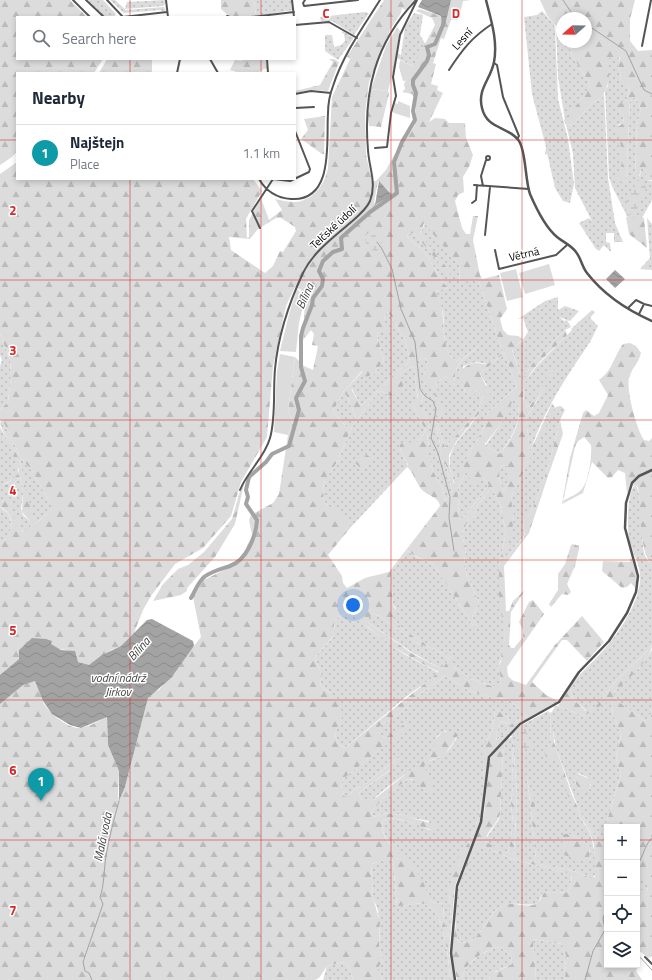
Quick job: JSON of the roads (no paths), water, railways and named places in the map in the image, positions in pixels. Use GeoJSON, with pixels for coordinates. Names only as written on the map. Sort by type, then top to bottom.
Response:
{"type":"FeatureCollection","features":[{"type":"Feature","properties":{"kind":"street"},"geometry":{"type":"LineString","coordinates":[[73,0],[89,16]]}},
{"type":"Feature","properties":{"kind":"street"},"geometry":{"type":"LineString","coordinates":[[86,0],[103,16]]}},
{"type":"Feature","properties":{"kind":"street"},"geometry":{"type":"LineString","coordinates":[[107,0],[122,16]]}},
{"type":"Feature","properties":{"kind":"street"},"geometry":{"type":"LineString","coordinates":[[166,0],[168,16]]}},
{"type":"Feature","properties":{"kind":"street"},"geometry":{"type":"LineString","coordinates":[[292,0],[294,16]]}},
{"type":"Feature","properties":{"kind":"street"},"geometry":{"type":"LineString","coordinates":[[305,0],[303,3],[304,6],[358,0]]}},
{"type":"Feature","properties":{"kind":"street"},"geometry":{"type":"LineString","coordinates":[[260,180],[266,189],[276,196],[297,199],[310,194],[318,187],[326,169],[328,112],[331,93],[339,68],[380,0]]}},
{"type":"Feature","properties":{"kind":"street"},"geometry":{"type":"LineString","coordinates":[[375,148],[386,147],[391,113],[396,96],[393,76],[400,35],[416,0]]}},
{"type":"Feature","properties":{"kind":"street","name":"Telčské údolí"},"geometry":{"type":"LineString","coordinates":[[240,490],[271,437],[276,364],[288,310],[298,282],[306,266],[314,256],[358,216],[370,202],[373,180],[367,148],[366,110],[369,90],[383,46],[392,28],[416,0]]}},
{"type":"Feature","properties":{"kind":"street"},"geometry":{"type":"LineString","coordinates":[[486,0],[495,37],[494,63],[482,88],[482,108],[484,115],[492,123],[517,139],[521,147],[529,189],[546,225],[553,234],[577,252],[587,272],[606,294],[613,300],[652,321]]}},
{"type":"Feature","properties":{"kind":"street"},"geometry":{"type":"LineString","coordinates":[[642,46],[651,1]]}},
{"type":"Feature","properties":{"kind":"street"},"geometry":{"type":"LineString","coordinates":[[132,16],[167,12]]}},
{"type":"Feature","properties":{"kind":"street"},"geometry":{"type":"LineString","coordinates":[[260,16],[294,12]]}},
{"type":"Feature","properties":{"kind":"street"},"geometry":{"type":"LineString","coordinates":[[405,12],[411,13]]}},
{"type":"Feature","properties":{"kind":"street"},"geometry":{"type":"LineString","coordinates":[[296,24],[329,22],[357,38]]}},
{"type":"Feature","properties":{"kind":"street","name":"Lesní"},"geometry":{"type":"LineString","coordinates":[[449,70],[463,48],[477,34],[492,24]]}},
{"type":"Feature","properties":{"kind":"street"},"geometry":{"type":"LineString","coordinates":[[178,72],[180,60]]}},
{"type":"Feature","properties":{"kind":"street"},"geometry":{"type":"LineString","coordinates":[[211,60],[217,72]]}},
{"type":"Feature","properties":{"kind":"street"},"geometry":{"type":"LineString","coordinates":[[267,60],[268,72]]}},
{"type":"Feature","properties":{"kind":"street"},"geometry":{"type":"LineString","coordinates":[[494,63],[497,65],[504,97],[519,135],[517,139]]}},
{"type":"Feature","properties":{"kind":"street"},"geometry":{"type":"LineString","coordinates":[[296,94],[311,91],[331,93]]}},
{"type":"Feature","properties":{"kind":"street"},"geometry":{"type":"LineString","coordinates":[[296,108],[314,107]]}},
{"type":"Feature","properties":{"kind":"street"},"geometry":{"type":"LineString","coordinates":[[296,134],[310,169],[309,172],[296,178]]}},
{"type":"Feature","properties":{"kind":"street"},"geometry":{"type":"LineString","coordinates":[[483,186],[481,176],[486,160]]}},
{"type":"Feature","properties":{"kind":"street"},"geometry":{"type":"LineString","coordinates":[[260,228],[252,211],[272,180]]}},
{"type":"Feature","properties":{"kind":"street"},"geometry":{"type":"LineString","coordinates":[[282,180],[292,180]]}},
{"type":"Feature","properties":{"kind":"street"},"geometry":{"type":"LineString","coordinates":[[472,203],[476,200],[476,185],[529,189]]}},
{"type":"Feature","properties":{"kind":"street"},"geometry":{"type":"LineString","coordinates":[[485,235],[490,187]]}},
{"type":"Feature","properties":{"kind":"street","name":"Větrná"},"geometry":{"type":"LineString","coordinates":[[495,250],[499,268],[556,255],[567,245]]}},
{"type":"Feature","properties":{"kind":"street"},"geometry":{"type":"LineString","coordinates":[[628,308],[636,300],[652,306]]}},
{"type":"Feature","properties":{"kind":"street"},"geometry":{"type":"LineString","coordinates":[[639,314],[644,304]]}},
{"type":"Feature","properties":{"kind":"street"},"geometry":{"type":"LineString","coordinates":[[455,980],[450,953],[457,886],[481,822],[489,757],[520,724],[558,702],[579,672],[609,641],[627,613],[636,592],[638,576],[626,536],[626,504],[632,483],[639,476],[652,470]]}},
{"type":"Feature","properties":{"kind":"street"},"geometry":{"type":"LineString","coordinates":[[645,957],[652,964]]}},
{"type":"Feature","properties":{"kind":"water"},"geometry":{"type":"Polygon","coordinates":[[[422,0],[451,0],[445,25],[442,24],[441,16],[418,7],[422,0]]]}},
{"type":"Feature","properties":{"kind":"water"},"geometry":{"type":"Polygon","coordinates":[[[379,181],[391,196],[375,205],[379,181]]]}},
{"type":"Feature","properties":{"kind":"water"},"geometry":{"type":"Polygon","coordinates":[[[615,270],[625,279],[615,288],[606,279],[615,270]]]}},
{"type":"Feature","properties":{"kind":"water","name":"vodní nádrž Jirkov"},"geometry":{"type":"Polygon","coordinates":[[[152,619],[193,641],[194,646],[171,678],[148,698],[125,787],[119,801],[119,771],[108,745],[107,717],[81,728],[70,725],[52,714],[43,701],[35,681],[23,685],[0,704],[0,675],[19,659],[19,650],[32,638],[52,641],[51,644],[61,650],[75,651],[78,662],[89,665],[102,655],[121,646],[147,620],[152,619]]]}},
{"type":"Feature","properties":{"kind":"waterway"},"geometry":{"type":"LineString","coordinates":[[563,0],[571,12]]}},
{"type":"Feature","properties":{"kind":"waterway","name":"Bílina"},"geometry":{"type":"LineString","coordinates":[[191,598],[198,584],[204,577],[236,563],[250,547],[255,533],[257,520],[246,504],[248,497],[246,490],[249,477],[266,462],[272,454],[289,446],[299,410],[296,398],[305,381],[301,367],[301,336],[313,298],[322,286],[323,279],[319,271],[323,261],[333,252],[342,249],[341,238],[370,212],[397,193],[394,162],[402,142],[415,120],[413,111],[416,93],[413,80],[427,61],[429,55],[427,47],[435,44],[444,19]]}},
{"type":"Feature","properties":{"kind":"waterway"},"geometry":{"type":"LineString","coordinates":[[592,28],[626,51],[644,90],[652,94]]}},
{"type":"Feature","properties":{"kind":"waterway","name":"Bílina"},"geometry":{"type":"LineString","coordinates":[[370,212],[376,204]]}},
{"type":"Feature","properties":{"kind":"waterway"},"geometry":{"type":"LineString","coordinates":[[377,242],[392,269],[401,309],[415,342],[420,389],[425,396],[433,401],[436,409],[431,438],[438,453],[450,497],[449,518],[454,551]]}},
{"type":"Feature","properties":{"kind":"waterway","name":"Malá voda"},"geometry":{"type":"LineString","coordinates":[[92,980],[89,973],[85,971],[83,962],[103,904],[100,897],[106,856],[119,801]]}},
{"type":"Feature","properties":{"kind":"waterway"},"geometry":{"type":"LineString","coordinates":[[640,860],[652,838]]}},
{"type":"Feature","properties":{"kind":"waterway"},"geometry":{"type":"LineString","coordinates":[[604,916],[604,924]]}},
{"type":"Feature","properties":{"kind":"waterway"},"geometry":{"type":"LineString","coordinates":[[585,980],[593,951],[604,932]]}},
{"type":"Feature","properties":{"kind":"waterway"},"geometry":{"type":"LineString","coordinates":[[640,957],[652,970]]}},
{"type":"Feature","properties":{"kind":"place","name":"Najštejn"},"geometry":{"type":"Point","coordinates":[41,801]}}]}
